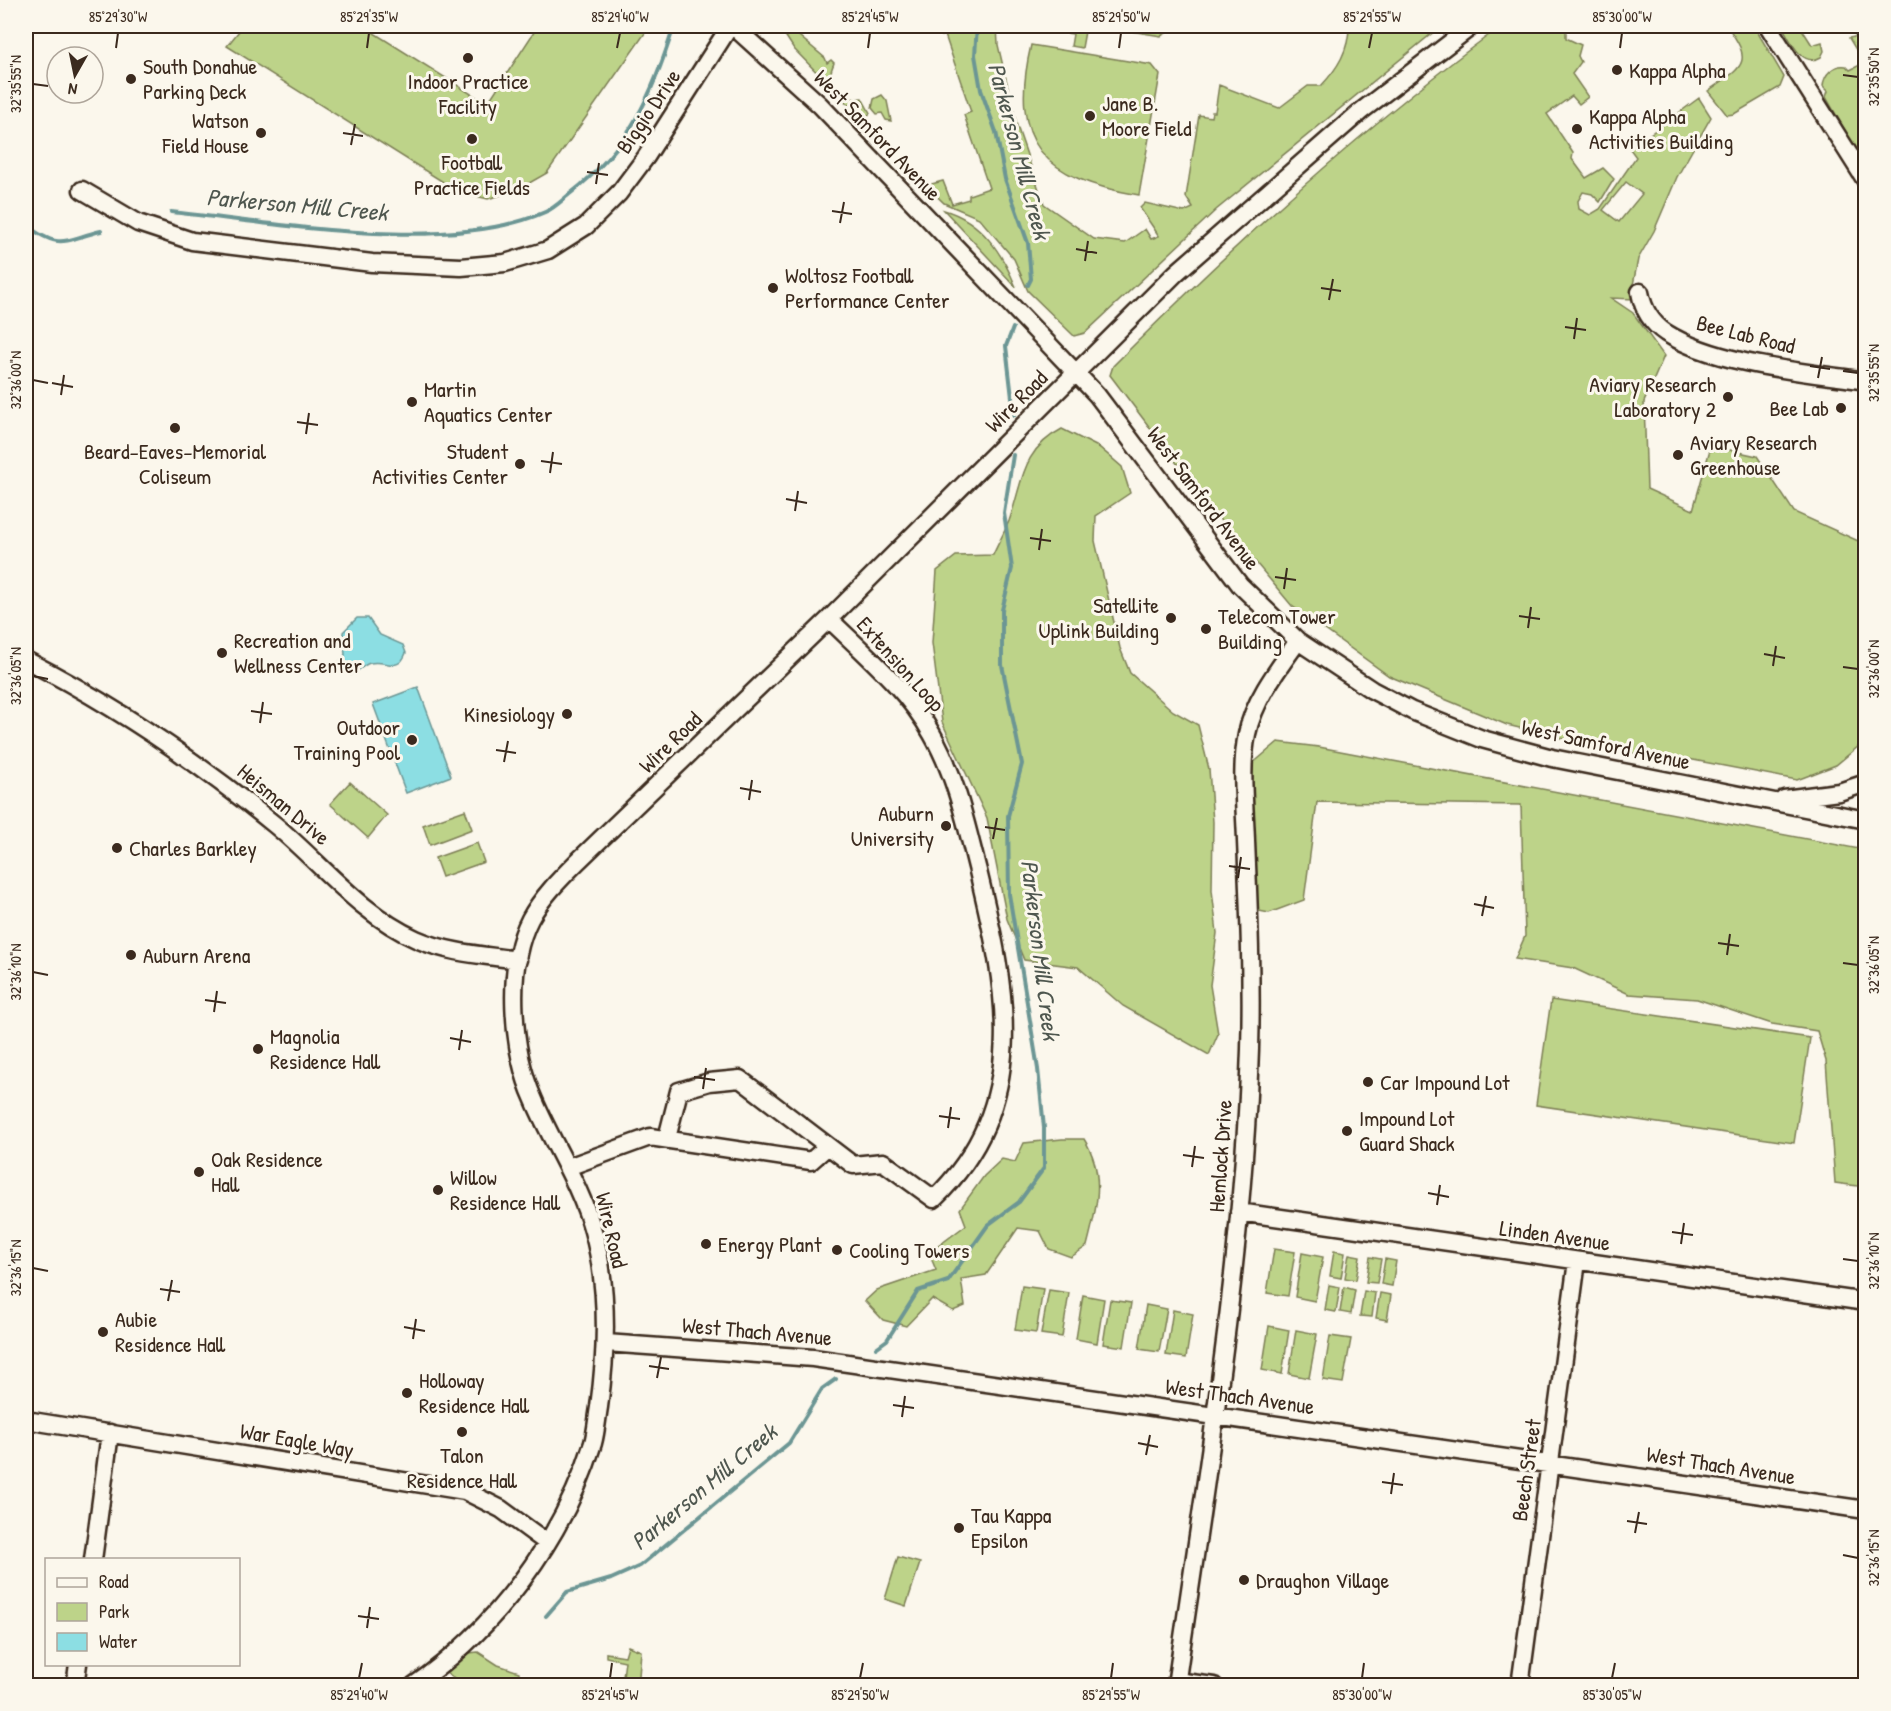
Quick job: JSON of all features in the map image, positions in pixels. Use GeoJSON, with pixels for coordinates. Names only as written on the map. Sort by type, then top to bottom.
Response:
{"type":"FeatureCollection","features":[{"type":"Feature","properties":{"kind":"street","name":"Biggio Drive"},"geometry":{"type":"LineString","coordinates":[[82,190],[138,224],[192,241],[372,263],[461,267],[505,263],[548,250],[586,226],[619,193],[646,157],[731,26]]}},
{"type":"Feature","properties":{"kind":"street","name":"West Samford Avenue"},"geometry":{"type":"LineString","coordinates":[[731,26],[820,105],[1076,373],[1150,462],[1200,535],[1240,585],[1298,641],[1372,690],[1413,711],[1482,739],[1552,758],[1866,820]]}},
{"type":"Feature","properties":{"kind":"street","name":"Wire Road"},"geometry":{"type":"LineString","coordinates":[[413,1686],[449,1661],[518,1583],[546,1542],[579,1482],[594,1440],[606,1343],[605,1311],[594,1234],[580,1191],[533,1099],[520,1057],[515,1014],[518,960],[529,920],[561,878],[829,619],[1218,234],[1360,112],[1472,26]]}},
{"type":"Feature","properties":{"kind":"street"},"geometry":{"type":"LineString","coordinates":[[1768,26],[1866,181]]}},
{"type":"Feature","properties":{"kind":"street","name":"Bee Lab Road"},"geometry":{"type":"LineString","coordinates":[[1640,292],[1650,319],[1665,333],[1690,345],[1733,358],[1866,381]]}},
{"type":"Feature","properties":{"kind":"street","name":"Extension Loop"},"geometry":{"type":"LineString","coordinates":[[668,1138],[679,1090],[709,1082],[740,1079],[853,1165],[883,1162],[934,1199],[956,1178],[974,1153],[988,1126],[1000,1082],[1004,1036],[1002,991],[993,935],[951,773],[931,733],[905,696],[829,619]]}},
{"type":"Feature","properties":{"kind":"street","name":"Hemlock Drive"},"geometry":{"type":"LineString","coordinates":[[1176,1683],[1215,1414],[1239,1212],[1250,1050],[1246,736],[1250,721],[1272,678],[1298,641]]}},
{"type":"Feature","properties":{"kind":"street","name":"Heisman Drive"},"geometry":{"type":"LineString","coordinates":[[26,660],[127,716],[208,771],[310,855],[375,916],[430,944],[458,952],[518,960]]}},
{"type":"Feature","properties":{"kind":"street"},"geometry":{"type":"LineString","coordinates":[[1771,801],[1839,792],[1866,783]]}},
{"type":"Feature","properties":{"kind":"street"},"geometry":{"type":"LineString","coordinates":[[568,1167],[650,1137],[811,1161],[828,1146]]}},
{"type":"Feature","properties":{"kind":"street","name":"Linden Avenue"},"geometry":{"type":"LineString","coordinates":[[1239,1212],[1866,1302]]}},
{"type":"Feature","properties":{"kind":"street","name":"Beech Street"},"geometry":{"type":"LineString","coordinates":[[1520,1686],[1577,1261]]}},
{"type":"Feature","properties":{"kind":"street","name":"West Thach Avenue"},"geometry":{"type":"LineString","coordinates":[[606,1343],[813,1358],[1215,1414],[1866,1510]]}},
{"type":"Feature","properties":{"kind":"street","name":"War Eagle Way"},"geometry":{"type":"LineString","coordinates":[[26,1420],[465,1491],[501,1509],[546,1542]]}},
{"type":"Feature","properties":{"kind":"street"},"geometry":{"type":"LineString","coordinates":[[93,1558],[110,1433]]}},
{"type":"Feature","properties":{"kind":"street"},"geometry":{"type":"LineString","coordinates":[[75,1686],[78,1666]]}},
{"type":"Feature","properties":{"kind":"street"},"geometry":{"type":"LineString","coordinates":[[1176,1683],[1214,1686]]}},
{"type":"Feature","properties":{"kind":"green space","name":"Football Practice Fields"},"geometry":{"type":"Polygon","coordinates":[[[243,26],[363,26],[487,104],[538,26],[650,26],[547,173],[517,190],[488,199],[459,192],[227,46],[243,26]]]}},
{"type":"Feature","properties":{"kind":"green space"},"geometry":{"type":"Polygon","coordinates":[[[779,26],[787,26],[825,58],[827,63],[831,60],[834,63],[831,78],[836,90],[847,97],[862,98],[870,113],[866,118],[872,129],[794,49],[779,26]]]}},
{"type":"Feature","properties":{"kind":"green space"},"geometry":{"type":"Polygon","coordinates":[[[939,26],[997,26],[998,45],[1017,126],[1044,204],[1094,239],[1125,243],[1145,229],[1151,239],[1159,236],[1140,208],[1145,203],[1184,212],[1193,208],[1186,197],[1199,115],[1211,117],[1212,112],[1215,112],[1219,85],[1279,108],[1308,86],[1321,86],[1327,79],[1345,51],[1349,26],[1441,26],[1216,210],[1085,333],[1074,336],[1028,291],[1014,259],[979,218],[944,203],[904,164],[928,185],[943,181],[952,204],[969,199],[969,195],[989,188],[964,115],[971,112],[945,35],[942,36],[939,26]]]}},
{"type":"Feature","properties":{"kind":"green space"},"geometry":{"type":"Polygon","coordinates":[[[1039,26],[1086,26],[1082,48],[1071,46],[1073,34],[1039,29],[1039,26]]]}},
{"type":"Feature","properties":{"kind":"green space"},"geometry":{"type":"Polygon","coordinates":[[[1130,26],[1161,26],[1166,33],[1161,36],[1131,31],[1130,26]]]}},
{"type":"Feature","properties":{"kind":"green space"},"geometry":{"type":"Polygon","coordinates":[[[1501,26],[1566,26],[1566,38],[1581,45],[1578,56],[1581,62],[1572,74],[1588,97],[1579,104],[1572,96],[1547,114],[1573,153],[1572,159],[1586,178],[1603,168],[1614,179],[1600,202],[1592,194],[1583,192],[1578,201],[1579,209],[1590,215],[1600,209],[1636,157],[1630,149],[1699,98],[1711,117],[1677,177],[1654,231],[1638,259],[1633,285],[1634,299],[1611,298],[1633,313],[1664,356],[1644,402],[1647,489],[1693,510],[1711,446],[1757,456],[1794,512],[1865,544],[1865,741],[1836,765],[1797,780],[1688,759],[1615,751],[1507,725],[1389,676],[1292,606],[1216,515],[1110,375],[1113,366],[1137,342],[1268,217],[1452,62],[1501,26]],[[1626,182],[1603,210],[1619,222],[1642,194],[1626,182]]]}},
{"type":"Feature","properties":{"kind":"green space"},"geometry":{"type":"Polygon","coordinates":[[[1727,26],[1754,26],[1784,77],[1780,87],[1734,114],[1727,115],[1708,91],[1741,64],[1741,49],[1727,26]]]}},
{"type":"Feature","properties":{"kind":"green space"},"geometry":{"type":"Polygon","coordinates":[[[1782,26],[1800,26],[1812,45],[1822,42],[1824,51],[1821,57],[1814,60],[1802,56],[1782,26]]]}},
{"type":"Feature","properties":{"kind":"green space"},"geometry":{"type":"Polygon","coordinates":[[[1865,35],[1865,165],[1826,97],[1828,91],[1823,86],[1825,78],[1834,68],[1846,66],[1850,70],[1864,63],[1849,38],[1865,35]]]}},
{"type":"Feature","properties":{"kind":"green space","name":"Jane B. Moore Field"},"geometry":{"type":"Polygon","coordinates":[[[1031,45],[1152,65],[1160,75],[1139,195],[1079,179],[1057,167],[1041,151],[1030,132],[1025,108],[1025,79],[1031,45]]]}},
{"type":"Feature","properties":{"kind":"green space"},"geometry":{"type":"Polygon","coordinates":[[[882,95],[887,101],[891,121],[886,120],[882,113],[877,114],[872,108],[874,99],[882,95]]]}},
{"type":"Feature","properties":{"kind":"green space"},"geometry":{"type":"Polygon","coordinates":[[[944,210],[957,215],[980,230],[1004,262],[1016,287],[944,210]]]}},
{"type":"Feature","properties":{"kind":"green space"},"geometry":{"type":"Polygon","coordinates":[[[1062,429],[1100,448],[1122,467],[1130,493],[1096,516],[1095,541],[1120,648],[1130,673],[1173,711],[1198,725],[1209,769],[1213,822],[1212,890],[1217,933],[1210,985],[1218,1034],[1209,1055],[1123,1006],[1078,967],[1024,960],[1007,919],[987,818],[942,722],[932,643],[937,571],[956,556],[993,555],[1009,521],[1030,458],[1038,447],[1062,429]]]}},
{"type":"Feature","properties":{"kind":"green space"},"geometry":{"type":"Polygon","coordinates":[[[1278,742],[1319,747],[1865,850],[1865,1187],[1835,1183],[1826,1061],[1817,1031],[1772,1024],[1697,999],[1629,994],[1573,968],[1515,959],[1525,936],[1521,805],[1317,802],[1304,900],[1269,913],[1249,909],[1245,770],[1278,742]]]}},
{"type":"Feature","properties":{"kind":"green space"},"geometry":{"type":"Polygon","coordinates":[[[350,782],[387,815],[368,838],[330,804],[350,782]]]}},
{"type":"Feature","properties":{"kind":"green space"},"geometry":{"type":"Polygon","coordinates":[[[465,810],[472,829],[430,845],[423,825],[465,810]]]}},
{"type":"Feature","properties":{"kind":"green space"},"geometry":{"type":"Polygon","coordinates":[[[477,843],[484,862],[442,877],[435,858],[477,843]]]}},
{"type":"Feature","properties":{"kind":"green space"},"geometry":{"type":"Polygon","coordinates":[[[1551,1000],[1810,1038],[1794,1143],[1536,1105],[1551,1000]]]}},
{"type":"Feature","properties":{"kind":"green space"},"geometry":{"type":"Polygon","coordinates":[[[1084,1139],[1095,1165],[1098,1191],[1087,1246],[1071,1257],[1049,1249],[1040,1231],[1018,1228],[986,1275],[961,1279],[965,1306],[953,1311],[932,1299],[906,1326],[883,1320],[865,1301],[877,1290],[936,1270],[929,1253],[966,1225],[960,1209],[984,1176],[1002,1159],[1015,1162],[1024,1143],[1084,1139]]]}},
{"type":"Feature","properties":{"kind":"green space"},"geometry":{"type":"Polygon","coordinates":[[[1274,1249],[1295,1252],[1288,1296],[1267,1293],[1274,1249]]]}},
{"type":"Feature","properties":{"kind":"green space"},"geometry":{"type":"Polygon","coordinates":[[[1334,1251],[1345,1253],[1341,1278],[1330,1276],[1334,1251]]]}},
{"type":"Feature","properties":{"kind":"green space"},"geometry":{"type":"Polygon","coordinates":[[[1302,1253],[1323,1257],[1315,1301],[1295,1297],[1302,1253]]]}},
{"type":"Feature","properties":{"kind":"green space"},"geometry":{"type":"Polygon","coordinates":[[[1349,1254],[1360,1256],[1356,1280],[1345,1278],[1349,1254]]]}},
{"type":"Feature","properties":{"kind":"green space"},"geometry":{"type":"Polygon","coordinates":[[[1370,1257],[1381,1259],[1377,1283],[1366,1282],[1370,1257]]]}},
{"type":"Feature","properties":{"kind":"green space"},"geometry":{"type":"Polygon","coordinates":[[[1385,1259],[1396,1261],[1392,1286],[1381,1284],[1385,1259]]]}},
{"type":"Feature","properties":{"kind":"green space"},"geometry":{"type":"Polygon","coordinates":[[[1329,1285],[1340,1287],[1336,1312],[1325,1310],[1329,1285]]]}},
{"type":"Feature","properties":{"kind":"green space"},"geometry":{"type":"Polygon","coordinates":[[[1022,1286],[1043,1289],[1036,1333],[1015,1330],[1022,1286]]]}},
{"type":"Feature","properties":{"kind":"green space"},"geometry":{"type":"Polygon","coordinates":[[[1344,1287],[1355,1290],[1351,1314],[1340,1312],[1344,1287]]]}},
{"type":"Feature","properties":{"kind":"green space"},"geometry":{"type":"Polygon","coordinates":[[[1049,1290],[1069,1293],[1062,1337],[1041,1334],[1049,1290]]]}},
{"type":"Feature","properties":{"kind":"green space"},"geometry":{"type":"Polygon","coordinates":[[[1364,1291],[1375,1293],[1372,1317],[1360,1316],[1364,1291]]]}},
{"type":"Feature","properties":{"kind":"green space"},"geometry":{"type":"Polygon","coordinates":[[[1380,1293],[1391,1295],[1387,1320],[1376,1318],[1380,1293]]]}},
{"type":"Feature","properties":{"kind":"green space"},"geometry":{"type":"Polygon","coordinates":[[[1083,1295],[1104,1299],[1097,1343],[1076,1339],[1083,1295]]]}},
{"type":"Feature","properties":{"kind":"green space"},"geometry":{"type":"Polygon","coordinates":[[[1110,1300],[1131,1303],[1124,1347],[1103,1344],[1110,1300]]]}},
{"type":"Feature","properties":{"kind":"green space"},"geometry":{"type":"Polygon","coordinates":[[[1146,1305],[1167,1309],[1159,1352],[1139,1349],[1146,1305]]]}},
{"type":"Feature","properties":{"kind":"green space"},"geometry":{"type":"Polygon","coordinates":[[[1173,1310],[1193,1314],[1186,1358],[1166,1355],[1173,1310]]]}},
{"type":"Feature","properties":{"kind":"green space"},"geometry":{"type":"Polygon","coordinates":[[[1269,1326],[1289,1330],[1282,1374],[1262,1370],[1269,1326]]]}},
{"type":"Feature","properties":{"kind":"green space"},"geometry":{"type":"Polygon","coordinates":[[[1296,1330],[1317,1334],[1309,1378],[1289,1374],[1296,1330]]]}},
{"type":"Feature","properties":{"kind":"green space"},"geometry":{"type":"Polygon","coordinates":[[[1330,1336],[1351,1339],[1343,1383],[1323,1380],[1330,1336]]]}},
{"type":"Feature","properties":{"kind":"green space"},"geometry":{"type":"Polygon","coordinates":[[[898,1557],[920,1563],[906,1606],[885,1599],[898,1557]]]}},
{"type":"Feature","properties":{"kind":"green space"},"geometry":{"type":"Polygon","coordinates":[[[628,1646],[641,1651],[639,1676],[644,1685],[622,1685],[625,1661],[606,1657],[606,1653],[625,1656],[628,1646]]]}},
{"type":"Feature","properties":{"kind":"green space"},"geometry":{"type":"Polygon","coordinates":[[[478,1652],[498,1665],[519,1672],[519,1683],[463,1685],[446,1673],[469,1653],[478,1652]]]}},
{"type":"Feature","properties":{"kind":"water"},"geometry":{"type":"Polygon","coordinates":[[[357,618],[368,618],[380,635],[403,645],[406,653],[403,659],[395,664],[370,663],[350,675],[336,671],[336,666],[345,655],[343,632],[357,618]]]}},
{"type":"Feature","properties":{"kind":"water","name":"Outdoor Training Pool"},"geometry":{"type":"Polygon","coordinates":[[[418,687],[451,776],[406,793],[373,704],[418,687]]]}},
{"type":"Feature","properties":{"kind":"waterway","name":"Parkerson Mill Creek"},"geometry":{"type":"LineString","coordinates":[[171,212],[310,228],[412,234],[461,232],[506,225],[545,212],[556,206],[591,176],[624,138],[647,97],[674,26]]}},
{"type":"Feature","properties":{"kind":"waterway","name":"Parkerson Mill Creek"},"geometry":{"type":"LineString","coordinates":[[977,26],[975,55],[981,90],[996,132],[1005,179],[1028,243],[1031,279],[1028,285]]}},
{"type":"Feature","properties":{"kind":"waterway","name":"Parkerson Mill Creek"},"geometry":{"type":"LineString","coordinates":[[26,225],[55,241],[70,240],[101,231]]}},
{"type":"Feature","properties":{"kind":"waterway","name":"Parkerson Mill Creek"},"geometry":{"type":"LineString","coordinates":[[1013,328],[1006,346],[1014,415]]}},
{"type":"Feature","properties":{"kind":"waterway","name":"Parkerson Mill Creek"},"geometry":{"type":"LineString","coordinates":[[876,1348],[887,1340],[918,1291],[948,1281],[988,1225],[1019,1202],[1044,1168],[1044,1128],[1038,1069],[1009,894],[1008,816],[1022,764],[1002,665],[1002,610],[1012,568],[1004,513],[1013,455]]}},
{"type":"Feature","properties":{"kind":"waterway","name":"Parkerson Mill Creek"},"geometry":{"type":"LineString","coordinates":[[546,1616],[567,1592],[611,1579],[640,1566],[789,1443],[822,1389],[836,1379]]}},
{"type":"Feature","properties":{"kind":"place","name":"Indoor Practice Facility"},"geometry":{"type":"Point","coordinates":[468,58]}},
{"type":"Feature","properties":{"kind":"place","name":"Kappa Alpha"},"geometry":{"type":"Point","coordinates":[1617,70]}},
{"type":"Feature","properties":{"kind":"place","name":"South Donahue Parking Deck"},"geometry":{"type":"Point","coordinates":[131,79]}},
{"type":"Feature","properties":{"kind":"place","name":"Jane B. Moore Field"},"geometry":{"type":"Point","coordinates":[1090,116]}},
{"type":"Feature","properties":{"kind":"place","name":"Kappa Alpha Activities Building"},"geometry":{"type":"Point","coordinates":[1577,129]}},
{"type":"Feature","properties":{"kind":"place","name":"Watson Field House"},"geometry":{"type":"Point","coordinates":[261,133]}},
{"type":"Feature","properties":{"kind":"place","name":"Football Practice Fields"},"geometry":{"type":"Point","coordinates":[472,139]}},
{"type":"Feature","properties":{"kind":"place","name":"Woltosz Football Performance Center"},"geometry":{"type":"Point","coordinates":[773,288]}},
{"type":"Feature","properties":{"kind":"place","name":"Aviary Research Laboratory 2"},"geometry":{"type":"Point","coordinates":[1728,397]}},
{"type":"Feature","properties":{"kind":"place","name":"Martin Aquatics Center"},"geometry":{"type":"Point","coordinates":[412,402]}},
{"type":"Feature","properties":{"kind":"place","name":"Bee Lab"},"geometry":{"type":"Point","coordinates":[1841,408]}},
{"type":"Feature","properties":{"kind":"place","name":"Beard–Eaves–Memorial Coliseum"},"geometry":{"type":"Point","coordinates":[175,428]}},
{"type":"Feature","properties":{"kind":"place","name":"Aviary Research Greenhouse"},"geometry":{"type":"Point","coordinates":[1678,455]}},
{"type":"Feature","properties":{"kind":"place","name":"Student Activities Center"},"geometry":{"type":"Point","coordinates":[520,464]}},
{"type":"Feature","properties":{"kind":"place","name":"Satellite Uplink Building"},"geometry":{"type":"Point","coordinates":[1171,618]}},
{"type":"Feature","properties":{"kind":"place","name":"Telecom Tower Building"},"geometry":{"type":"Point","coordinates":[1206,629]}},
{"type":"Feature","properties":{"kind":"place","name":"Recreation and Wellness Center"},"geometry":{"type":"Point","coordinates":[222,653]}},
{"type":"Feature","properties":{"kind":"place","name":"Kinesiology"},"geometry":{"type":"Point","coordinates":[567,714]}},
{"type":"Feature","properties":{"kind":"place","name":"Outdoor Training Pool"},"geometry":{"type":"Point","coordinates":[412,740]}},
{"type":"Feature","properties":{"kind":"place","name":"Auburn University"},"geometry":{"type":"Point","coordinates":[946,826]}},
{"type":"Feature","properties":{"kind":"place","name":"Charles Barkley"},"geometry":{"type":"Point","coordinates":[117,848]}},
{"type":"Feature","properties":{"kind":"place","name":"Auburn Arena"},"geometry":{"type":"Point","coordinates":[131,955]}},
{"type":"Feature","properties":{"kind":"place","name":"Magnolia Residence Hall"},"geometry":{"type":"Point","coordinates":[258,1049]}},
{"type":"Feature","properties":{"kind":"place","name":"Car Impound Lot"},"geometry":{"type":"Point","coordinates":[1368,1082]}},
{"type":"Feature","properties":{"kind":"place","name":"Impound Lot Guard Shack"},"geometry":{"type":"Point","coordinates":[1347,1131]}},
{"type":"Feature","properties":{"kind":"place","name":"Oak Residence Hall"},"geometry":{"type":"Point","coordinates":[199,1172]}},
{"type":"Feature","properties":{"kind":"place","name":"Willow Residence Hall"},"geometry":{"type":"Point","coordinates":[438,1190]}},
{"type":"Feature","properties":{"kind":"place","name":"Energy Plant"},"geometry":{"type":"Point","coordinates":[706,1244]}},
{"type":"Feature","properties":{"kind":"place","name":"Cooling Towers"},"geometry":{"type":"Point","coordinates":[837,1250]}},
{"type":"Feature","properties":{"kind":"place","name":"Aubie Residence Hall"},"geometry":{"type":"Point","coordinates":[103,1332]}},
{"type":"Feature","properties":{"kind":"place","name":"Holloway Residence Hall"},"geometry":{"type":"Point","coordinates":[407,1393]}},
{"type":"Feature","properties":{"kind":"place","name":"Talon Residence Hall"},"geometry":{"type":"Point","coordinates":[462,1432]}},
{"type":"Feature","properties":{"kind":"place","name":"Tau Kappa Epsilon"},"geometry":{"type":"Point","coordinates":[959,1528]}},
{"type":"Feature","properties":{"kind":"place","name":"Draughon Village"},"geometry":{"type":"Point","coordinates":[1244,1580]}}]}
